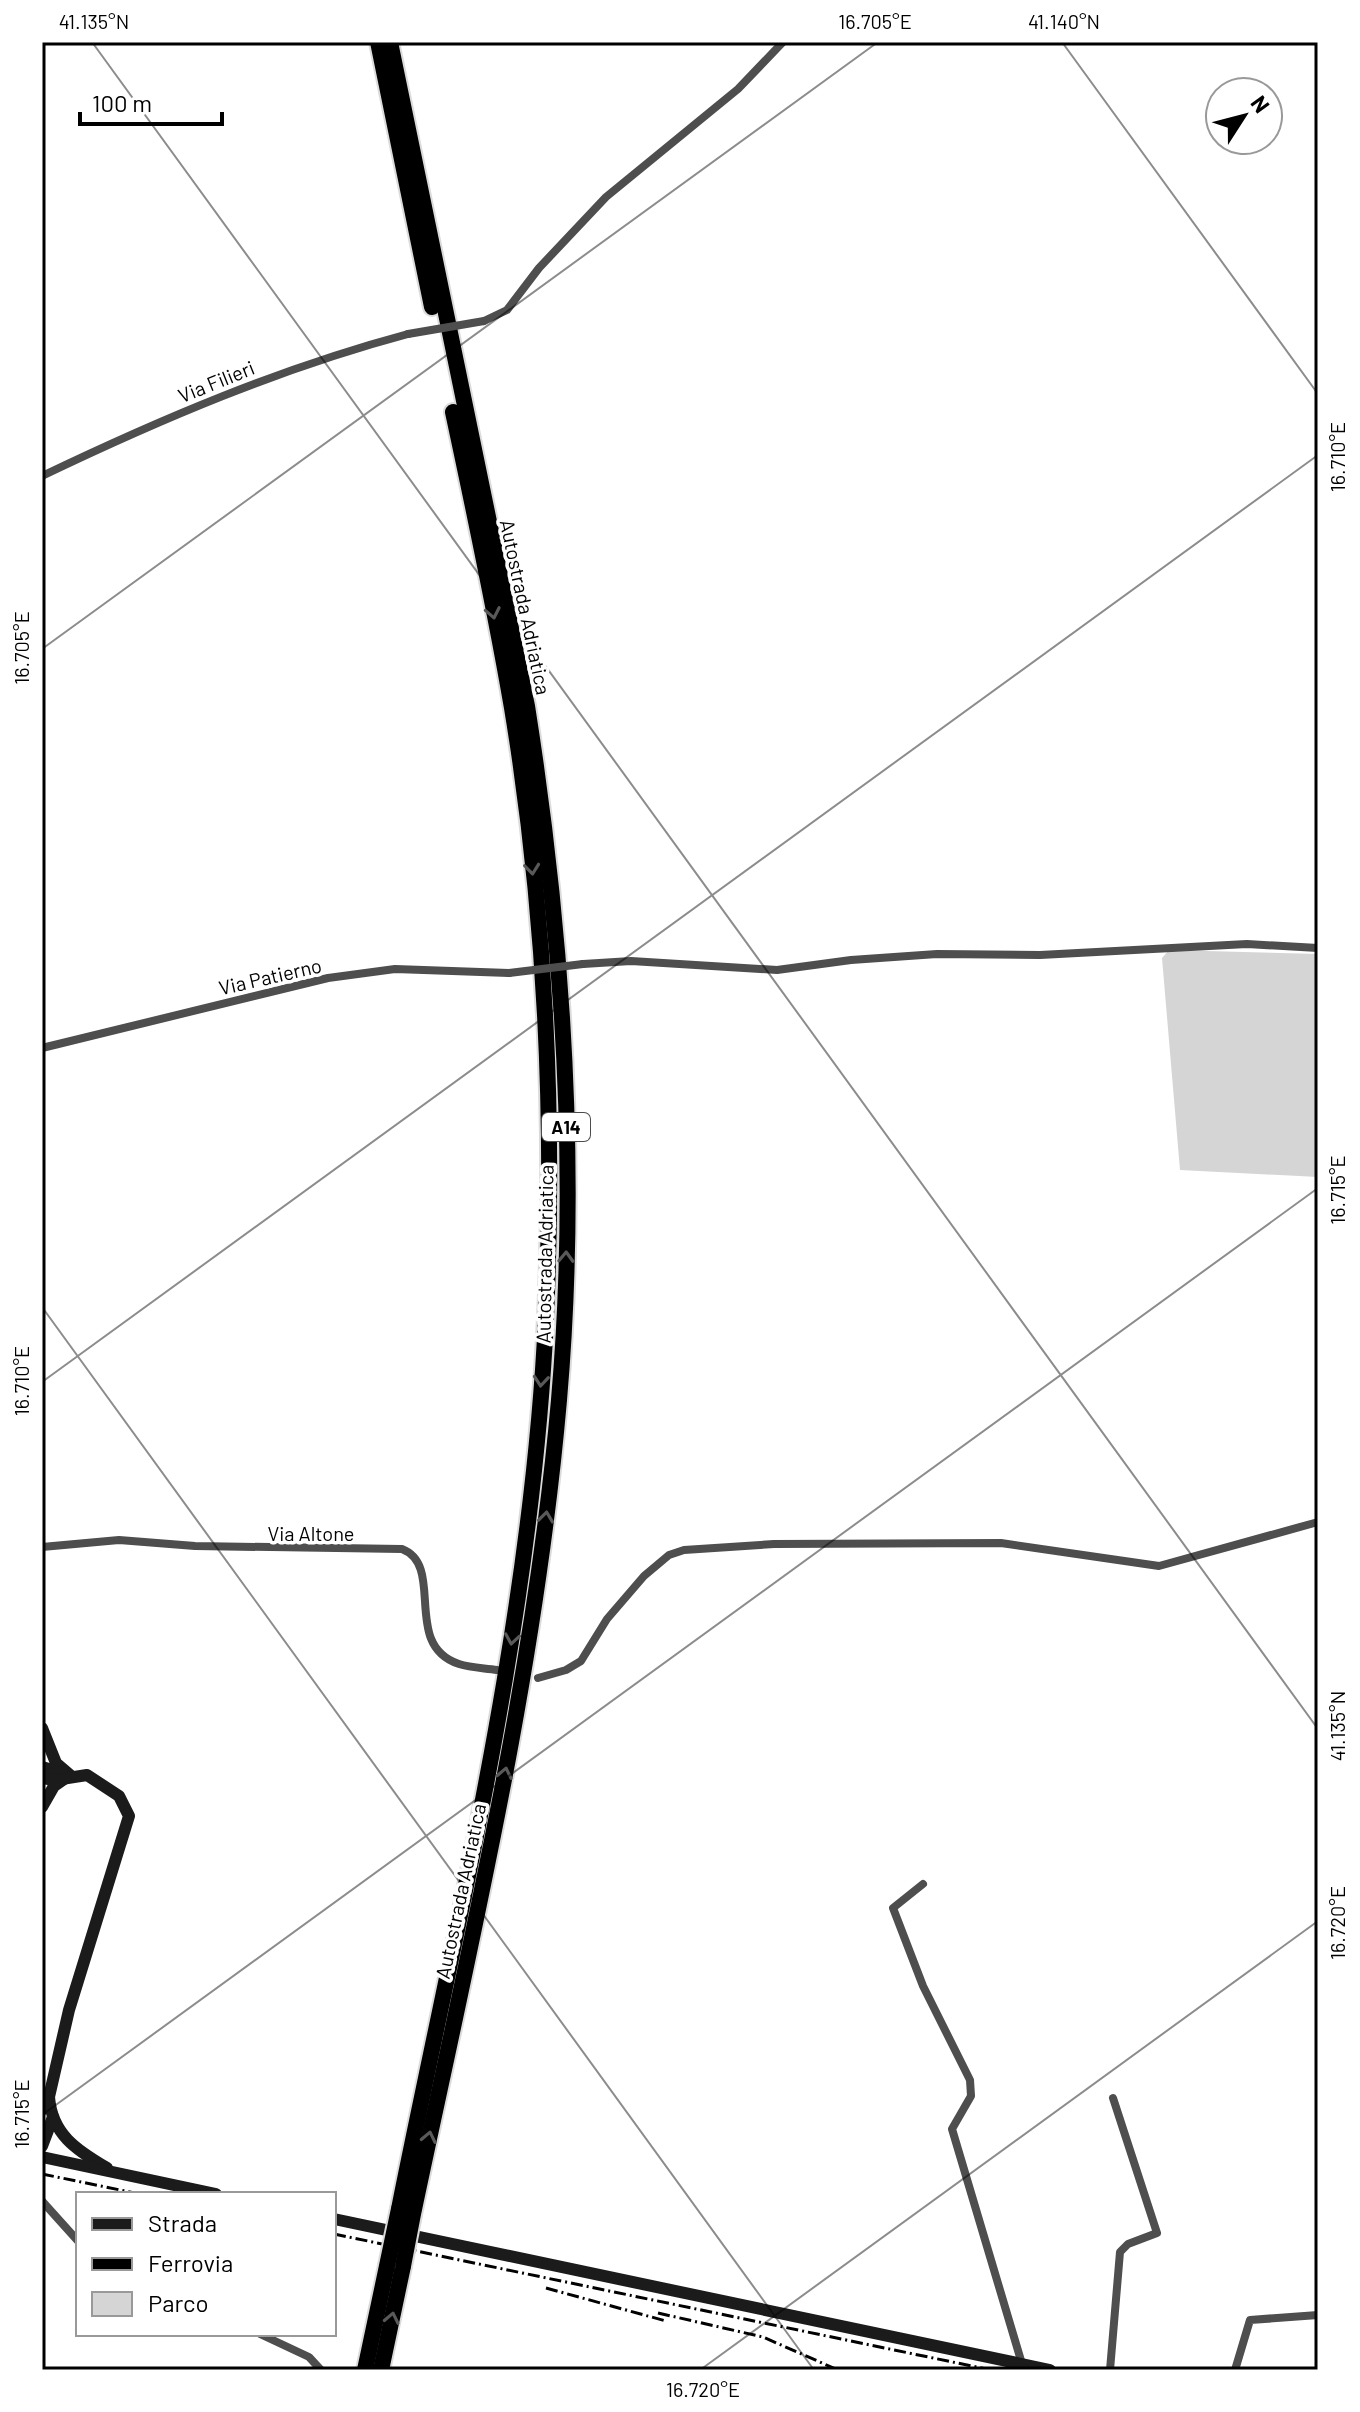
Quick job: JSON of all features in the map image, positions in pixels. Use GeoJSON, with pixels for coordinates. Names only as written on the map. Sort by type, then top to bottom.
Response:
{"type":"FeatureCollection","features":[{"type":"Feature","properties":{"kind":"highway","name":"Autostrada Adriatica"},"geometry":{"type":"LineString","coordinates":[[378,42],[512,709],[536,906],[549,1105],[546,1320],[526,1538],[491,1757],[395,2266],[381,2370]]}},
{"type":"Feature","properties":{"kind":"highway","name":"Autostrada Adriatica"},"geometry":{"type":"LineString","coordinates":[[390,42],[527,706],[540,789],[561,999],[567,1178],[559,1399],[538,1585],[522,1690],[406,2212]]}},
{"type":"Feature","properties":{"kind":"highway","name":"Autostrada Adriatica"},"geometry":{"type":"LineString","coordinates":[[365,2370],[395,2266]]}},
{"type":"Feature","properties":{"kind":"main road"},"geometry":{"type":"LineString","coordinates":[[42,1728],[56,1763],[70,1775]]}},
{"type":"Feature","properties":{"kind":"main road"},"geometry":{"type":"LineString","coordinates":[[42,1767],[70,1775],[87,1775],[103,1784],[119,1796],[129,1816],[69,2010],[49,2097],[42,2146]]}},
{"type":"Feature","properties":{"kind":"main road"},"geometry":{"type":"LineString","coordinates":[[42,1778],[55,1780],[70,1775]]}},
{"type":"Feature","properties":{"kind":"main road"},"geometry":{"type":"LineString","coordinates":[[42,1807],[54,1786],[70,1775]]}},
{"type":"Feature","properties":{"kind":"main road"},"geometry":{"type":"LineString","coordinates":[[47,2113],[56,2129],[80,2152],[116,2173]]}},
{"type":"Feature","properties":{"kind":"main road"},"geometry":{"type":"LineString","coordinates":[[42,2157],[206,2192]]}},
{"type":"Feature","properties":{"kind":"main road"},"geometry":{"type":"LineString","coordinates":[[336,2219],[1050,2370]]}},
{"type":"Feature","properties":{"kind":"street","name":"Via Filieri"},"geometry":{"type":"LineString","coordinates":[[42,476],[223,394],[340,352],[408,334],[484,321],[507,310],[539,268],[606,197],[738,89],[783,42]]}},
{"type":"Feature","properties":{"kind":"street","name":"Via Patierno"},"geometry":{"type":"LineString","coordinates":[[42,1048],[328,978],[395,969],[509,973],[631,961],[777,970],[851,960],[937,954],[1040,955],[1247,944],[1318,948]]}},
{"type":"Feature","properties":{"kind":"street"},"geometry":{"type":"LineString","coordinates":[[538,1678],[566,1670],[581,1661],[607,1619],[644,1576],[669,1555],[684,1550],[774,1544],[1001,1543],[1159,1566],[1318,1522]]}},
{"type":"Feature","properties":{"kind":"street","name":"Via Altone"},"geometry":{"type":"LineString","coordinates":[[42,1547],[119,1540],[209,1547],[402,1549],[413,1553],[420,1564],[427,1627],[436,1648],[459,1664],[497,1670]]}},
{"type":"Feature","properties":{"kind":"street"},"geometry":{"type":"LineString","coordinates":[[923,1884],[893,1908],[923,1986],[970,2080],[971,2096],[952,2129],[1022,2364]]}},
{"type":"Feature","properties":{"kind":"street"},"geometry":{"type":"LineString","coordinates":[[1110,2370],[1120,2252],[1128,2244],[1157,2233],[1113,2098]]}},
{"type":"Feature","properties":{"kind":"street"},"geometry":{"type":"LineString","coordinates":[[42,2201],[76,2239]]}},
{"type":"Feature","properties":{"kind":"street"},"geometry":{"type":"LineString","coordinates":[[1235,2370],[1250,2320],[1318,2315]]}},
{"type":"Feature","properties":{"kind":"street"},"geometry":{"type":"LineString","coordinates":[[264,2336],[309,2357],[321,2370]]}},
{"type":"Feature","properties":{"kind":"green space"},"geometry":{"type":"Polygon","coordinates":[[[1169,950],[1318,954],[1318,1177],[1180,1170],[1162,958],[1169,950]]]}},
{"type":"Feature","properties":{"kind":"railway"},"geometry":{"type":"LineString","coordinates":[[42,2174],[130,2192]]}},
{"type":"Feature","properties":{"kind":"railway"},"geometry":{"type":"LineString","coordinates":[[336,2234],[991,2370]]}},
{"type":"Feature","properties":{"kind":"railway"},"geometry":{"type":"LineString","coordinates":[[546,2288],[666,2321]]}},
{"type":"Feature","properties":{"kind":"railway"},"geometry":{"type":"LineString","coordinates":[[658,2313],[763,2337],[838,2370]]}}]}
